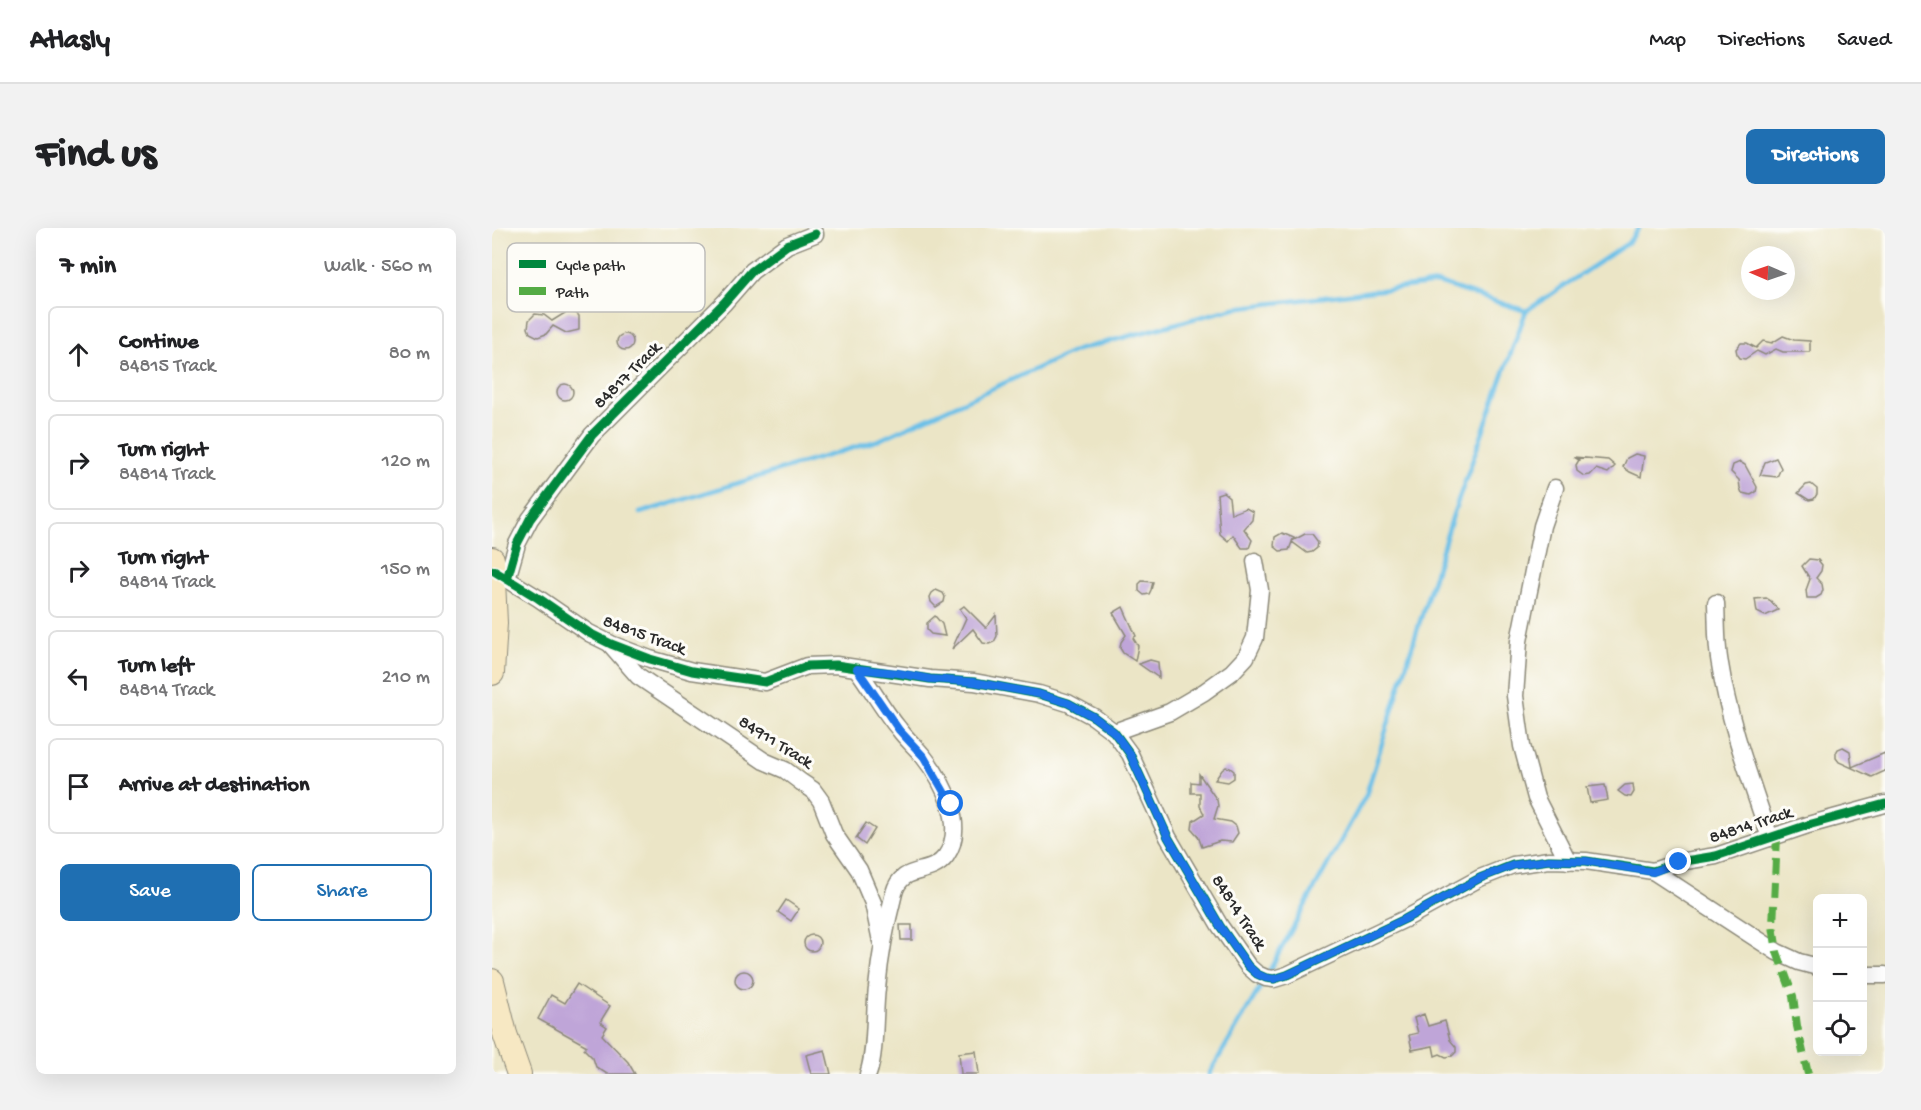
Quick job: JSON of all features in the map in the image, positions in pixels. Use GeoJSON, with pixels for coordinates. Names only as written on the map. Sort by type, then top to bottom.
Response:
{"type":"FeatureCollection","features":[{"type":"Feature","properties":{"kind":"street","name":"84817 Track"},"geometry":{"type":"LineString","coordinates":[[498,570],[517,544],[530,519],[592,435],[752,272],[787,245],[815,234]]}},
{"type":"Feature","properties":{"kind":"street"},"geometry":{"type":"LineString","coordinates":[[1555,488],[1542,526],[1519,641],[1515,696],[1522,746],[1536,798],[1568,861]]}},
{"type":"Feature","properties":{"kind":"street"},"geometry":{"type":"LineString","coordinates":[[1114,732],[1170,712],[1232,672],[1246,657],[1255,638],[1260,590],[1255,561]]}},
{"type":"Feature","properties":{"kind":"street","name":"84815 Track"},"geometry":{"type":"LineString","coordinates":[[498,570],[570,622],[611,644],[650,659],[692,671],[765,682]]}},
{"type":"Feature","properties":{"kind":"street"},"geometry":{"type":"LineString","coordinates":[[492,674],[498,570]]}},
{"type":"Feature","properties":{"kind":"street"},"geometry":{"type":"LineString","coordinates":[[1716,603],[1719,662],[1729,706],[1742,754],[1770,838]]}},
{"type":"Feature","properties":{"kind":"street","name":"84911 Track"},"geometry":{"type":"LineString","coordinates":[[611,644],[638,676],[765,761],[785,770],[813,790],[821,801],[834,834],[859,870],[873,903],[882,946]]}},
{"type":"Feature","properties":{"kind":"street","name":"84814 Track"},"geometry":{"type":"LineString","coordinates":[[765,682],[807,666],[836,665],[930,679],[974,682],[1039,694],[1068,703],[1094,717],[1114,732],[1130,754],[1168,837],[1220,926],[1248,966],[1257,974],[1274,979],[1405,919],[1480,878],[1514,865],[1549,860],[1586,861],[1653,872],[1679,862],[1716,856],[1808,825],[1885,804]]}},
{"type":"Feature","properties":{"kind":"street"},"geometry":{"type":"LineString","coordinates":[[857,669],[899,730],[924,757],[951,804],[954,822],[950,851],[942,862],[934,868],[906,875],[899,881],[894,891],[882,946],[869,1072]]}},
{"type":"Feature","properties":{"kind":"street"},"geometry":{"type":"LineString","coordinates":[[1653,872],[1777,952],[1813,966]]}},
{"type":"Feature","properties":{"kind":"street"},"geometry":{"type":"LineString","coordinates":[[1867,975],[1885,975]]}},
{"type":"Feature","properties":{"kind":"street"},"geometry":{"type":"LineString","coordinates":[[492,981],[504,1034],[519,1074]]}},
{"type":"Feature","properties":{"kind":"building"},"geometry":{"type":"Polygon","coordinates":[[[566,312],[576,313],[579,316],[579,330],[566,333],[553,326],[546,334],[538,337],[530,333],[529,320],[535,314],[544,315],[552,321],[566,312]]]}},
{"type":"Feature","properties":{"kind":"building"},"geometry":{"type":"Polygon","coordinates":[[[625,334],[633,342],[625,350],[617,342],[625,334]]]}},
{"type":"Feature","properties":{"kind":"building"},"geometry":{"type":"Polygon","coordinates":[[[1783,336],[1794,340],[1810,341],[1810,352],[1783,352],[1776,349],[1765,355],[1757,351],[1745,359],[1740,358],[1737,354],[1736,349],[1741,343],[1747,343],[1756,348],[1763,341],[1772,343],[1783,336]]]}},
{"type":"Feature","properties":{"kind":"building"},"geometry":{"type":"Polygon","coordinates":[[[565,384],[573,392],[565,400],[557,392],[565,384]]]}},
{"type":"Feature","properties":{"kind":"building"},"geometry":{"type":"Polygon","coordinates":[[[1635,454],[1644,456],[1641,477],[1623,467],[1627,458],[1635,454]]]}},
{"type":"Feature","properties":{"kind":"building"},"geometry":{"type":"Polygon","coordinates":[[[1574,457],[1608,460],[1615,466],[1608,473],[1596,469],[1590,475],[1584,476],[1577,471],[1576,465],[1579,460],[1574,457]]]}},
{"type":"Feature","properties":{"kind":"building"},"geometry":{"type":"Polygon","coordinates":[[[1776,458],[1781,468],[1777,477],[1760,475],[1765,462],[1776,458]]]}},
{"type":"Feature","properties":{"kind":"building"},"geometry":{"type":"Polygon","coordinates":[[[1740,462],[1745,465],[1757,487],[1756,492],[1751,495],[1742,493],[1739,480],[1731,472],[1733,465],[1740,462]]]}},
{"type":"Feature","properties":{"kind":"building"},"geometry":{"type":"Polygon","coordinates":[[[1811,484],[1817,489],[1817,494],[1814,499],[1809,500],[1798,493],[1806,485],[1811,484]]]}},
{"type":"Feature","properties":{"kind":"building"},"geometry":{"type":"Polygon","coordinates":[[[1223,492],[1229,497],[1231,514],[1246,508],[1253,512],[1252,520],[1244,529],[1252,540],[1249,548],[1242,548],[1233,535],[1228,541],[1220,534],[1217,494],[1223,492]]]}},
{"type":"Feature","properties":{"kind":"building"},"geometry":{"type":"Polygon","coordinates":[[[1282,533],[1294,538],[1292,541],[1305,534],[1312,534],[1318,542],[1317,548],[1307,553],[1292,542],[1289,550],[1280,551],[1274,546],[1275,537],[1282,533]]]}},
{"type":"Feature","properties":{"kind":"building"},"geometry":{"type":"Polygon","coordinates":[[[1809,559],[1818,560],[1822,565],[1816,578],[1822,584],[1823,590],[1816,598],[1807,598],[1806,590],[1810,579],[1802,566],[1809,559]]]}},
{"type":"Feature","properties":{"kind":"building"},"geometry":{"type":"Polygon","coordinates":[[[1142,581],[1153,582],[1149,594],[1144,595],[1139,591],[1139,584],[1142,581]]]}},
{"type":"Feature","properties":{"kind":"building"},"geometry":{"type":"Polygon","coordinates":[[[936,590],[943,593],[945,597],[944,602],[936,607],[930,597],[936,590]]]}},
{"type":"Feature","properties":{"kind":"building"},"geometry":{"type":"Polygon","coordinates":[[[1766,598],[1778,610],[1765,616],[1757,612],[1755,599],[1766,598]]]}},
{"type":"Feature","properties":{"kind":"building"},"geometry":{"type":"Polygon","coordinates":[[[964,606],[986,628],[996,615],[997,636],[994,642],[983,643],[973,629],[952,649],[966,618],[960,609],[964,606]]]}},
{"type":"Feature","properties":{"kind":"building"},"geometry":{"type":"Polygon","coordinates":[[[1123,607],[1136,636],[1133,638],[1138,646],[1135,661],[1123,653],[1120,648],[1126,635],[1113,613],[1123,607]]]}},
{"type":"Feature","properties":{"kind":"building"},"geometry":{"type":"Polygon","coordinates":[[[935,616],[942,624],[945,636],[931,634],[927,630],[927,623],[935,616]]]}},
{"type":"Feature","properties":{"kind":"building"},"geometry":{"type":"Polygon","coordinates":[[[1150,660],[1158,662],[1159,678],[1139,664],[1150,660]]]}},
{"type":"Feature","properties":{"kind":"building"},"geometry":{"type":"Polygon","coordinates":[[[1843,747],[1850,751],[1852,767],[1885,753],[1885,771],[1872,777],[1839,762],[1836,753],[1843,747]]]}},
{"type":"Feature","properties":{"kind":"building"},"geometry":{"type":"Polygon","coordinates":[[[1226,767],[1234,771],[1234,778],[1228,782],[1215,780],[1222,770],[1226,767]]]}},
{"type":"Feature","properties":{"kind":"building"},"geometry":{"type":"Polygon","coordinates":[[[1199,774],[1217,800],[1218,806],[1214,819],[1231,822],[1236,826],[1238,833],[1232,842],[1220,841],[1202,847],[1198,836],[1192,829],[1193,821],[1204,814],[1200,806],[1200,793],[1191,793],[1191,782],[1199,783],[1199,774]]]}},
{"type":"Feature","properties":{"kind":"building"},"geometry":{"type":"Polygon","coordinates":[[[1633,784],[1634,792],[1631,797],[1618,791],[1625,785],[1633,784]]]}},
{"type":"Feature","properties":{"kind":"building"},"geometry":{"type":"Polygon","coordinates":[[[1605,785],[1608,800],[1590,803],[1587,787],[1605,785]]]}},
{"type":"Feature","properties":{"kind":"building"},"geometry":{"type":"Polygon","coordinates":[[[866,823],[875,829],[865,845],[856,838],[866,823]]]}},
{"type":"Feature","properties":{"kind":"building"},"geometry":{"type":"Polygon","coordinates":[[[786,900],[799,909],[791,921],[778,912],[786,900]]]}},
{"type":"Feature","properties":{"kind":"building"},"geometry":{"type":"Polygon","coordinates":[[[900,925],[912,925],[912,940],[901,940],[900,925]]]}},
{"type":"Feature","properties":{"kind":"building"},"geometry":{"type":"Polygon","coordinates":[[[812,935],[818,937],[820,943],[818,949],[812,951],[806,949],[804,943],[806,937],[812,935]]]}},
{"type":"Feature","properties":{"kind":"building"},"geometry":{"type":"Polygon","coordinates":[[[740,971],[748,971],[753,976],[751,987],[740,989],[735,984],[735,976],[740,971]]]}},
{"type":"Feature","properties":{"kind":"building"},"geometry":{"type":"Polygon","coordinates":[[[577,984],[610,1006],[600,1022],[607,1027],[602,1035],[628,1062],[635,1074],[607,1074],[596,1067],[593,1058],[584,1049],[587,1046],[538,1019],[551,995],[565,1003],[577,984]]]}},
{"type":"Feature","properties":{"kind":"building"},"geometry":{"type":"Polygon","coordinates":[[[1424,1014],[1428,1026],[1445,1021],[1450,1040],[1456,1047],[1456,1052],[1452,1056],[1446,1057],[1440,1054],[1435,1056],[1433,1046],[1412,1050],[1409,1035],[1418,1033],[1414,1018],[1424,1014]]]}},
{"type":"Feature","properties":{"kind":"building"},"geometry":{"type":"Polygon","coordinates":[[[825,1050],[831,1074],[811,1074],[806,1055],[825,1050]]]}},
{"type":"Feature","properties":{"kind":"building"},"geometry":{"type":"Polygon","coordinates":[[[976,1051],[979,1074],[961,1074],[959,1053],[976,1051]]]}},
{"type":"Feature","properties":{"kind":"waterway"},"geometry":{"type":"LineString","coordinates":[[1268,973],[1366,795],[1453,515],[1526,311],[1628,243],[1639,228]]}},
{"type":"Feature","properties":{"kind":"waterway"},"geometry":{"type":"LineString","coordinates":[[640,513],[879,440],[1077,350],[1234,308],[1438,283],[1526,311]]}},
{"type":"Feature","properties":{"kind":"waterway"},"geometry":{"type":"LineString","coordinates":[[1209,1074],[1264,981]]}},
{"type":"Feature","properties":{"kind":"marked path"},"geometry":{"type":"LineString","coordinates":[[1777,836],[1773,926],[1777,952],[1793,996],[1808,1074]]}},
{"type":"Feature","properties":{"kind":"cycle path"},"geometry":{"type":"LineString","coordinates":[[507,579],[517,544],[530,519],[592,435],[724,303],[752,271],[787,245],[815,234]]}},
{"type":"Feature","properties":{"kind":"cycle path"},"geometry":{"type":"LineString","coordinates":[[494,571],[589,633],[650,659],[692,671],[765,682],[807,666],[836,665],[930,679],[974,682],[1039,694],[1068,703],[1094,717],[1114,732],[1130,754],[1168,837],[1220,926],[1248,966],[1266,978],[1274,979],[1287,975],[1405,919],[1480,878],[1513,865],[1549,860],[1586,861],[1653,871],[1679,862],[1716,856],[1808,825],[1885,804]]}},
{"type":"Feature","properties":{"kind":"route"},"geometry":{"type":"LineString","coordinates":[[951,804],[924,757],[899,730],[857,669],[930,679],[974,682],[1039,694],[1068,703],[1094,717],[1114,732],[1130,754],[1168,837],[1220,926],[1248,966],[1266,978],[1274,979],[1287,975],[1405,919],[1480,878],[1514,865],[1549,860],[1586,861],[1653,872],[1679,862]]}}]}
